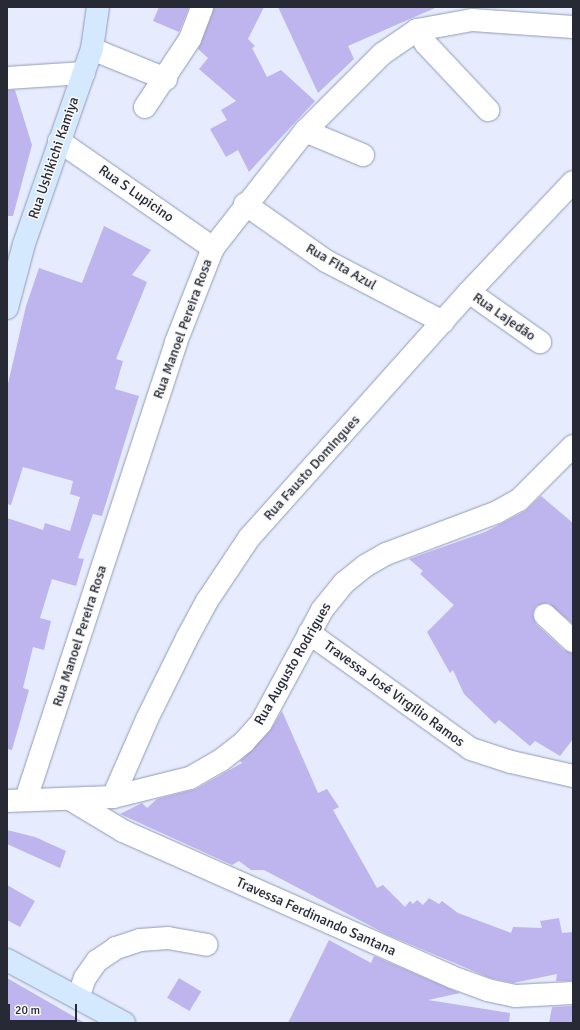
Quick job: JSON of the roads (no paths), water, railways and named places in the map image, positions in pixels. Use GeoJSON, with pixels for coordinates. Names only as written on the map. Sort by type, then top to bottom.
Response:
{"type":"FeatureCollection","features":[{"type":"Feature","properties":{"kind":"main road","name":"Rua Ushikichi Kamiya"},"geometry":{"type":"LineString","coordinates":[[7,308],[24,244],[92,49],[98,7]]}},
{"type":"Feature","properties":{"kind":"main road"},"geometry":{"type":"LineString","coordinates":[[7,960],[124,1023]]}},
{"type":"Feature","properties":{"kind":"street"},"geometry":{"type":"LineString","coordinates":[[145,107],[166,79],[190,39],[202,7]]}},
{"type":"Feature","properties":{"kind":"street","name":"Rua Manoel Pereira Rosa"},"geometry":{"type":"LineString","coordinates":[[17,800],[176,342],[212,248],[245,204],[305,132],[382,54],[417,30],[472,20],[573,27]]}},
{"type":"Feature","properties":{"kind":"street"},"geometry":{"type":"LineString","coordinates":[[417,30],[426,44],[488,110]]}},
{"type":"Feature","properties":{"kind":"street"},"geometry":{"type":"LineString","coordinates":[[92,49],[166,79]]}},
{"type":"Feature","properties":{"kind":"street"},"geometry":{"type":"LineString","coordinates":[[7,78],[84,73]]}},
{"type":"Feature","properties":{"kind":"street"},"geometry":{"type":"LineString","coordinates":[[305,132],[363,155]]}},
{"type":"Feature","properties":{"kind":"street","name":"Rua S Lupicino"},"geometry":{"type":"LineString","coordinates":[[59,141],[212,248]]}},
{"type":"Feature","properties":{"kind":"street","name":"Rua Fausto Domingues"},"geometry":{"type":"LineString","coordinates":[[113,797],[147,719],[187,638],[207,601],[249,538],[469,292],[573,182]]}},
{"type":"Feature","properties":{"kind":"street","name":"Rua Fita Azul"},"geometry":{"type":"LineString","coordinates":[[245,204],[326,261],[443,322]]}},
{"type":"Feature","properties":{"kind":"street","name":"Rua Lajedão"},"geometry":{"type":"LineString","coordinates":[[469,292],[540,342]]}},
{"type":"Feature","properties":{"kind":"street","name":"Rua Augusto Rodrigues"},"geometry":{"type":"LineString","coordinates":[[17,800],[113,797],[190,778],[244,742],[261,722],[322,610],[344,584],[365,566],[386,554],[497,512],[519,500],[573,446]]}},
{"type":"Feature","properties":{"kind":"street"},"geometry":{"type":"LineString","coordinates":[[545,615],[573,641]]}},
{"type":"Feature","properties":{"kind":"street","name":"Travessa José Virgílio Ramos"},"geometry":{"type":"LineString","coordinates":[[310,633],[471,749],[511,762],[573,776]]}},
{"type":"Feature","properties":{"kind":"street","name":"Travessa Ferdinando Santana"},"geometry":{"type":"LineString","coordinates":[[70,799],[123,831],[452,977],[487,990],[515,996],[573,993]]}},
{"type":"Feature","properties":{"kind":"street"},"geometry":{"type":"LineString","coordinates":[[78,998],[84,978],[97,961],[116,948],[140,940],[168,938],[206,946]]}}]}
